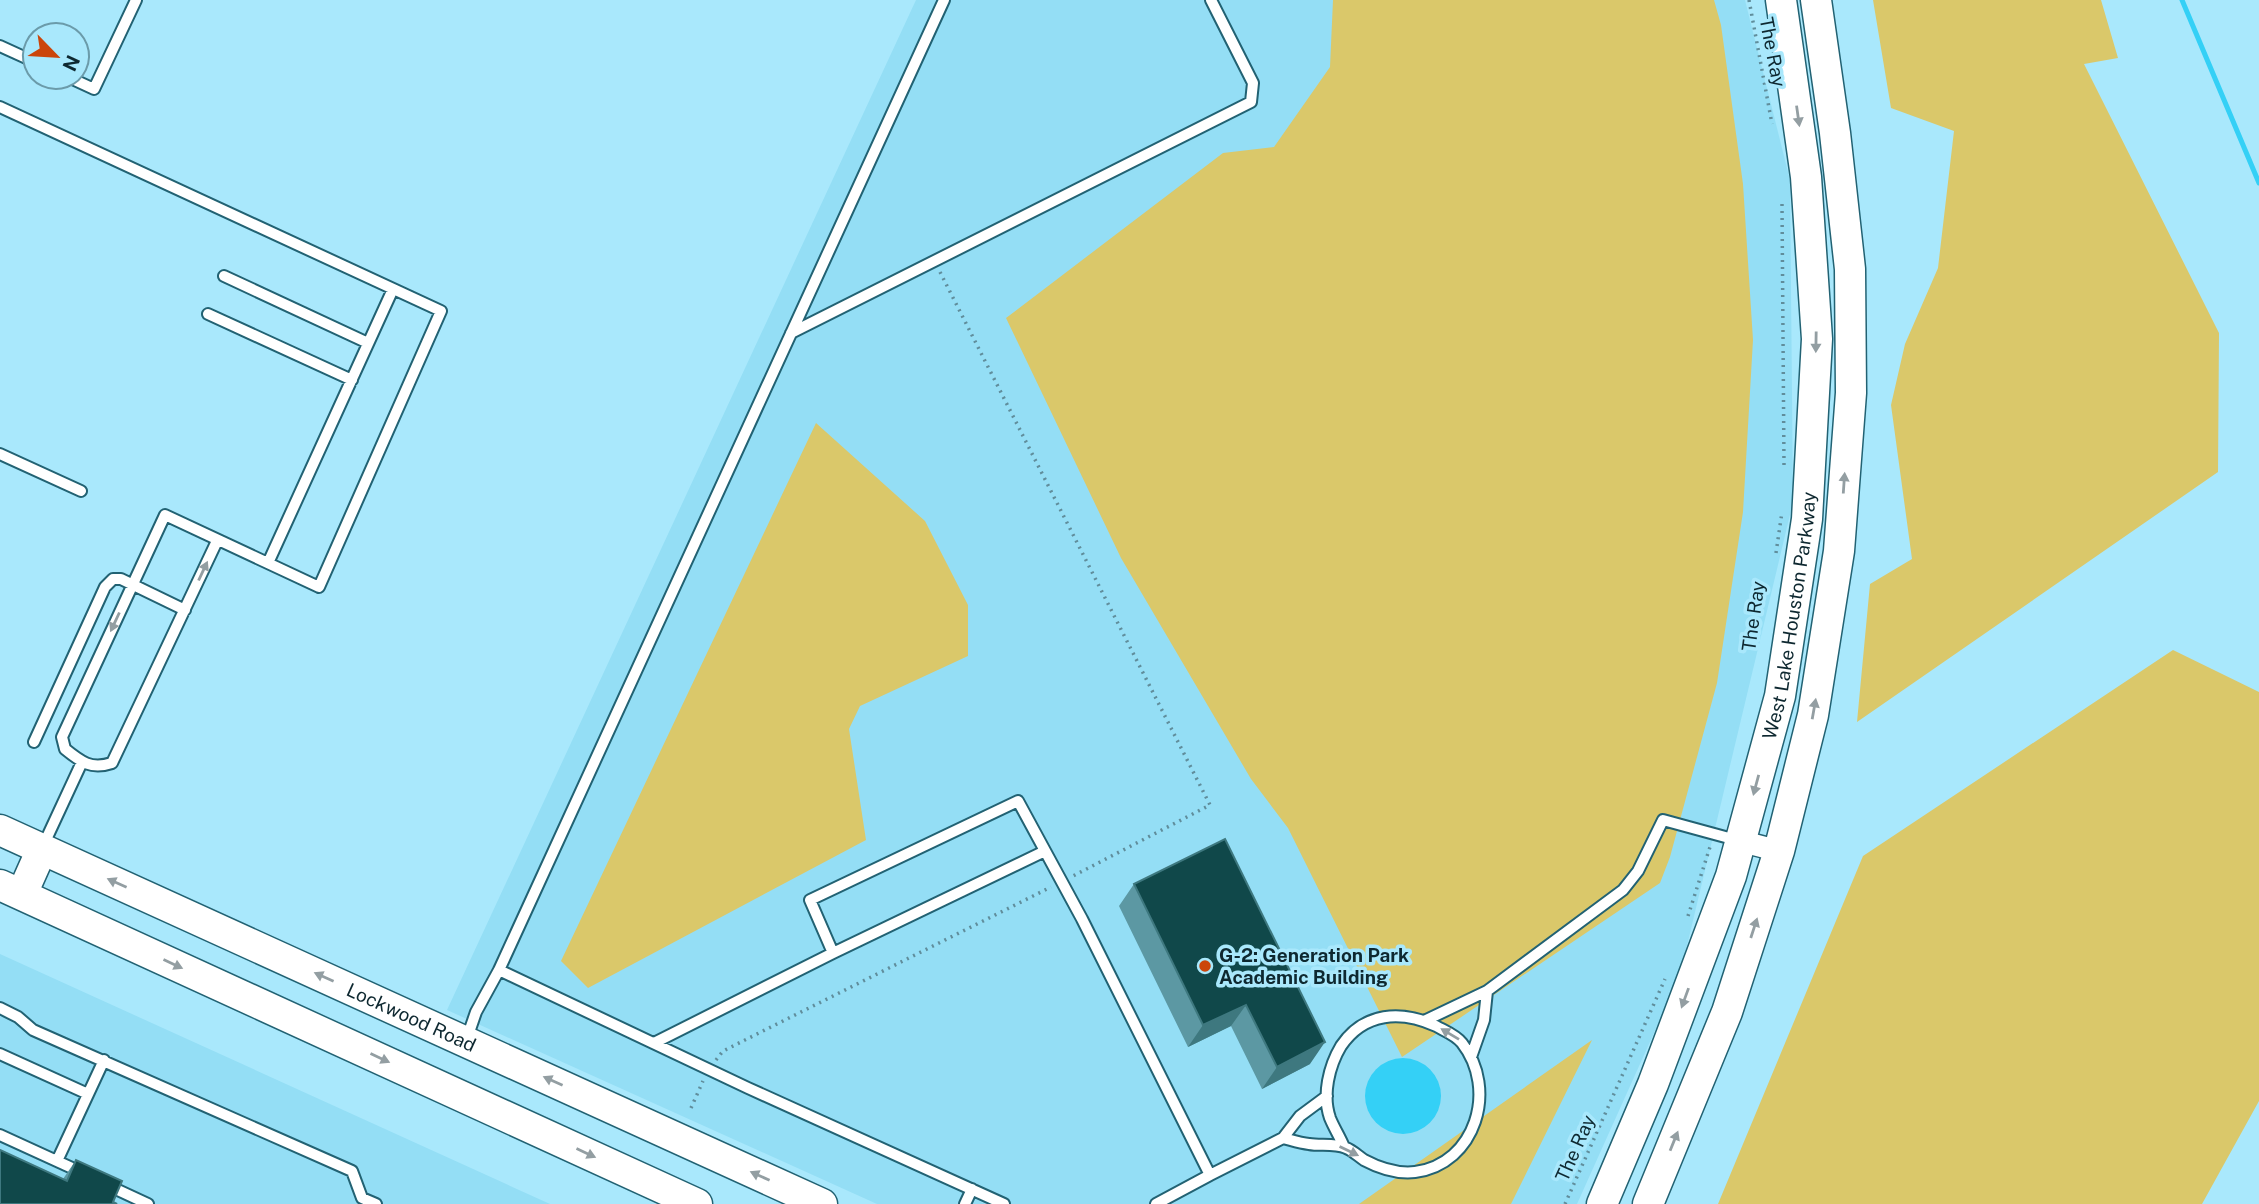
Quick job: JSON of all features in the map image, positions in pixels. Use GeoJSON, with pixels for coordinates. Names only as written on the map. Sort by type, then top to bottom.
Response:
{"type":"FeatureCollection","features":[{"type":"Feature","properties":{"kind":"main road","name":"West Lake Houston Parkway"},"geometry":{"type":"LineString","coordinates":[[1602,1204],[1653,1084],[1731,876],[1727,837],[1780,696],[1807,519],[1817,339],[1806,177],[1781,0]]}},
{"type":"Feature","properties":{"kind":"main road","name":"West Lake Houston Parkway"},"geometry":{"type":"LineString","coordinates":[[1648,1204],[1727,1012],[1779,851],[1814,715],[1839,551],[1851,393],[1850,269],[1835,133],[1816,0]]}},
{"type":"Feature","properties":{"kind":"main road","name":"Lockwood Road"},"geometry":{"type":"LineString","coordinates":[[0,830],[822,1204]]}},
{"type":"Feature","properties":{"kind":"main road"},"geometry":{"type":"LineString","coordinates":[[42,849],[11,889],[657,1191],[697,1204]]}},
{"type":"Feature","properties":{"kind":"street"},"geometry":{"type":"LineString","coordinates":[[1727,837],[1779,851]]}},
{"type":"Feature","properties":{"kind":"lane"},"geometry":{"type":"LineString","coordinates":[[91,88],[94,89],[136,0]]}},
{"type":"Feature","properties":{"kind":"lane"},"geometry":{"type":"LineString","coordinates":[[466,1042],[476,1012],[499,970],[944,0]]}},
{"type":"Feature","properties":{"kind":"lane"},"geometry":{"type":"LineString","coordinates":[[791,333],[1251,102],[1253,83],[1211,0]]}},
{"type":"Feature","properties":{"kind":"lane"},"geometry":{"type":"LineString","coordinates":[[0,46],[21,56]]}},
{"type":"Feature","properties":{"kind":"lane"},"geometry":{"type":"LineString","coordinates":[[0,107],[441,311],[319,587],[165,515],[62,737],[65,749],[82,762],[99,767],[112,763],[217,541]]}},
{"type":"Feature","properties":{"kind":"lane"},"geometry":{"type":"LineString","coordinates":[[224,276],[368,343]]}},
{"type":"Feature","properties":{"kind":"lane"},"geometry":{"type":"LineString","coordinates":[[268,563],[393,289]]}},
{"type":"Feature","properties":{"kind":"lane"},"geometry":{"type":"LineString","coordinates":[[208,314],[352,380]]}},
{"type":"Feature","properties":{"kind":"lane"},"geometry":{"type":"LineString","coordinates":[[0,454],[81,491]]}},
{"type":"Feature","properties":{"kind":"lane"},"geometry":{"type":"LineString","coordinates":[[34,742],[105,587],[113,579],[121,579],[185,610]]}},
{"type":"Feature","properties":{"kind":"lane"},"geometry":{"type":"LineString","coordinates":[[42,849],[82,762]]}},
{"type":"Feature","properties":{"kind":"lane"},"geometry":{"type":"LineString","coordinates":[[833,953],[810,900],[1018,801],[1062,882],[1210,1175]]}},
{"type":"Feature","properties":{"kind":"lane"},"geometry":{"type":"LineString","coordinates":[[1424,1021],[1487,991],[1623,890],[1638,871],[1663,820],[1727,837]]}},
{"type":"Feature","properties":{"kind":"lane"},"geometry":{"type":"LineString","coordinates":[[654,1044],[833,953],[1045,851]]}},
{"type":"Feature","properties":{"kind":"lane"},"geometry":{"type":"LineString","coordinates":[[499,970],[708,1070],[1004,1204]]}},
{"type":"Feature","properties":{"kind":"lane"},"geometry":{"type":"LineString","coordinates":[[1471,1057],[1484,1020],[1487,991]]}},
{"type":"Feature","properties":{"kind":"lane"},"geometry":{"type":"LineString","coordinates":[[0,1008],[18,1017],[33,1030],[352,1171],[362,1198],[376,1204]]}},
{"type":"Feature","properties":{"kind":"lane"},"geometry":{"type":"LineString","coordinates":[[1283,1138],[1310,1145],[1344,1147],[1365,1161],[1396,1171],[1413,1172],[1445,1162],[1465,1144],[1478,1113],[1479,1083],[1471,1057],[1461,1041],[1450,1033],[1408,1016],[1392,1016],[1371,1021],[1355,1030],[1333,1059],[1327,1096],[1329,1116],[1344,1147]]}},
{"type":"Feature","properties":{"kind":"lane"},"geometry":{"type":"LineString","coordinates":[[0,1054],[88,1094]]}},
{"type":"Feature","properties":{"kind":"lane"},"geometry":{"type":"LineString","coordinates":[[57,1161],[104,1060]]}},
{"type":"Feature","properties":{"kind":"lane"},"geometry":{"type":"LineString","coordinates":[[1156,1204],[1283,1138],[1300,1116],[1327,1096]]}},
{"type":"Feature","properties":{"kind":"lane"},"geometry":{"type":"LineString","coordinates":[[0,1135],[148,1204]]}},
{"type":"Feature","properties":{"kind":"lane"},"geometry":{"type":"LineString","coordinates":[[965,1204],[972,1189]]}},
{"type":"Feature","properties":{"kind":"path","name":"The Ray"},"geometry":{"type":"LineString","coordinates":[[1749,0],[1774,133]]}},
{"type":"Feature","properties":{"kind":"path"},"geometry":{"type":"LineString","coordinates":[[1782,200],[1784,470]]}},
{"type":"Feature","properties":{"kind":"path"},"geometry":{"type":"LineString","coordinates":[[691,1108],[708,1070],[723,1051],[1210,805],[934,261]]}},
{"type":"Feature","properties":{"kind":"path","name":"The Ray"},"geometry":{"type":"LineString","coordinates":[[1775,562],[1782,510]]}},
{"type":"Feature","properties":{"kind":"path"},"geometry":{"type":"LineString","coordinates":[[1686,924],[1727,837]]}},
{"type":"Feature","properties":{"kind":"path","name":"The Ray"},"geometry":{"type":"LineString","coordinates":[[1565,1204],[1668,973]]}},
{"type":"Feature","properties":{"kind":"shaded area"},"geometry":{"type":"Polygon","coordinates":[[[916,0],[1745,0],[1790,180],[1793,502],[1680,975],[1577,1204],[877,1204],[447,1010],[916,0]]]}},
{"type":"Feature","properties":{"kind":"shaded area"},"geometry":{"type":"Polygon","coordinates":[[[1333,0],[1714,0],[1721,25],[1743,184],[1753,340],[1743,512],[1717,683],[1670,857],[1660,883],[1402,1057],[1288,828],[1251,779],[1121,558],[1006,318],[1223,153],[1274,147],[1330,67],[1333,0]]]}},
{"type":"Feature","properties":{"kind":"shaded area"},"geometry":{"type":"Polygon","coordinates":[[[1873,0],[2101,0],[2118,58],[2084,64],[2219,333],[2218,472],[1857,722],[1870,584],[1912,559],[1891,405],[1905,344],[1938,268],[1954,131],[1891,108],[1873,0]]]}},
{"type":"Feature","properties":{"kind":"shaded area"},"geometry":{"type":"Polygon","coordinates":[[[816,423],[925,521],[968,605],[968,656],[860,706],[849,729],[866,840],[588,988],[561,961],[816,423]]]}},
{"type":"Feature","properties":{"kind":"shaded area"},"geometry":{"type":"Polygon","coordinates":[[[2173,650],[2259,692],[2259,1101],[2202,1204],[1718,1204],[1863,856],[2173,650]]]}},
{"type":"Feature","properties":{"kind":"shaded area"},"geometry":{"type":"Polygon","coordinates":[[[0,954],[550,1204],[0,1204],[0,954]]]}},
{"type":"Feature","properties":{"kind":"shaded area"},"geometry":{"type":"Polygon","coordinates":[[[1592,1040],[1511,1204],[1359,1204],[1592,1040]]]}},
{"type":"Feature","properties":{"kind":"shaded area"},"geometry":{"type":"Polygon","coordinates":[[[1403,1058],[1418,1061],[1430,1069],[1438,1081],[1441,1096],[1438,1111],[1430,1123],[1418,1131],[1403,1134],[1388,1131],[1376,1123],[1368,1111],[1365,1096],[1368,1081],[1376,1069],[1388,1061],[1403,1058]]]}},
{"type":"Feature","properties":{"kind":"building","name":"G-2: Generation Park Academic Building"},"geometry":{"type":"Polygon","coordinates":[[[1225,839],[1325,1042],[1277,1067],[1246,1005],[1203,1025],[1134,884],[1225,839]]]}},
{"type":"Feature","properties":{"kind":"building"},"geometry":{"type":"Polygon","coordinates":[[[0,1150],[67,1181],[76,1160],[122,1181],[113,1202],[117,1204],[0,1204],[0,1150]]]}},
{"type":"Feature","properties":{"kind":"waterway"},"geometry":{"type":"LineString","coordinates":[[2182,0],[2259,183]]}},
{"type":"Feature","properties":{"kind":"place","name":"G-2: Generation Park Academic Building"},"geometry":{"type":"Point","coordinates":[1205,966]}}]}
